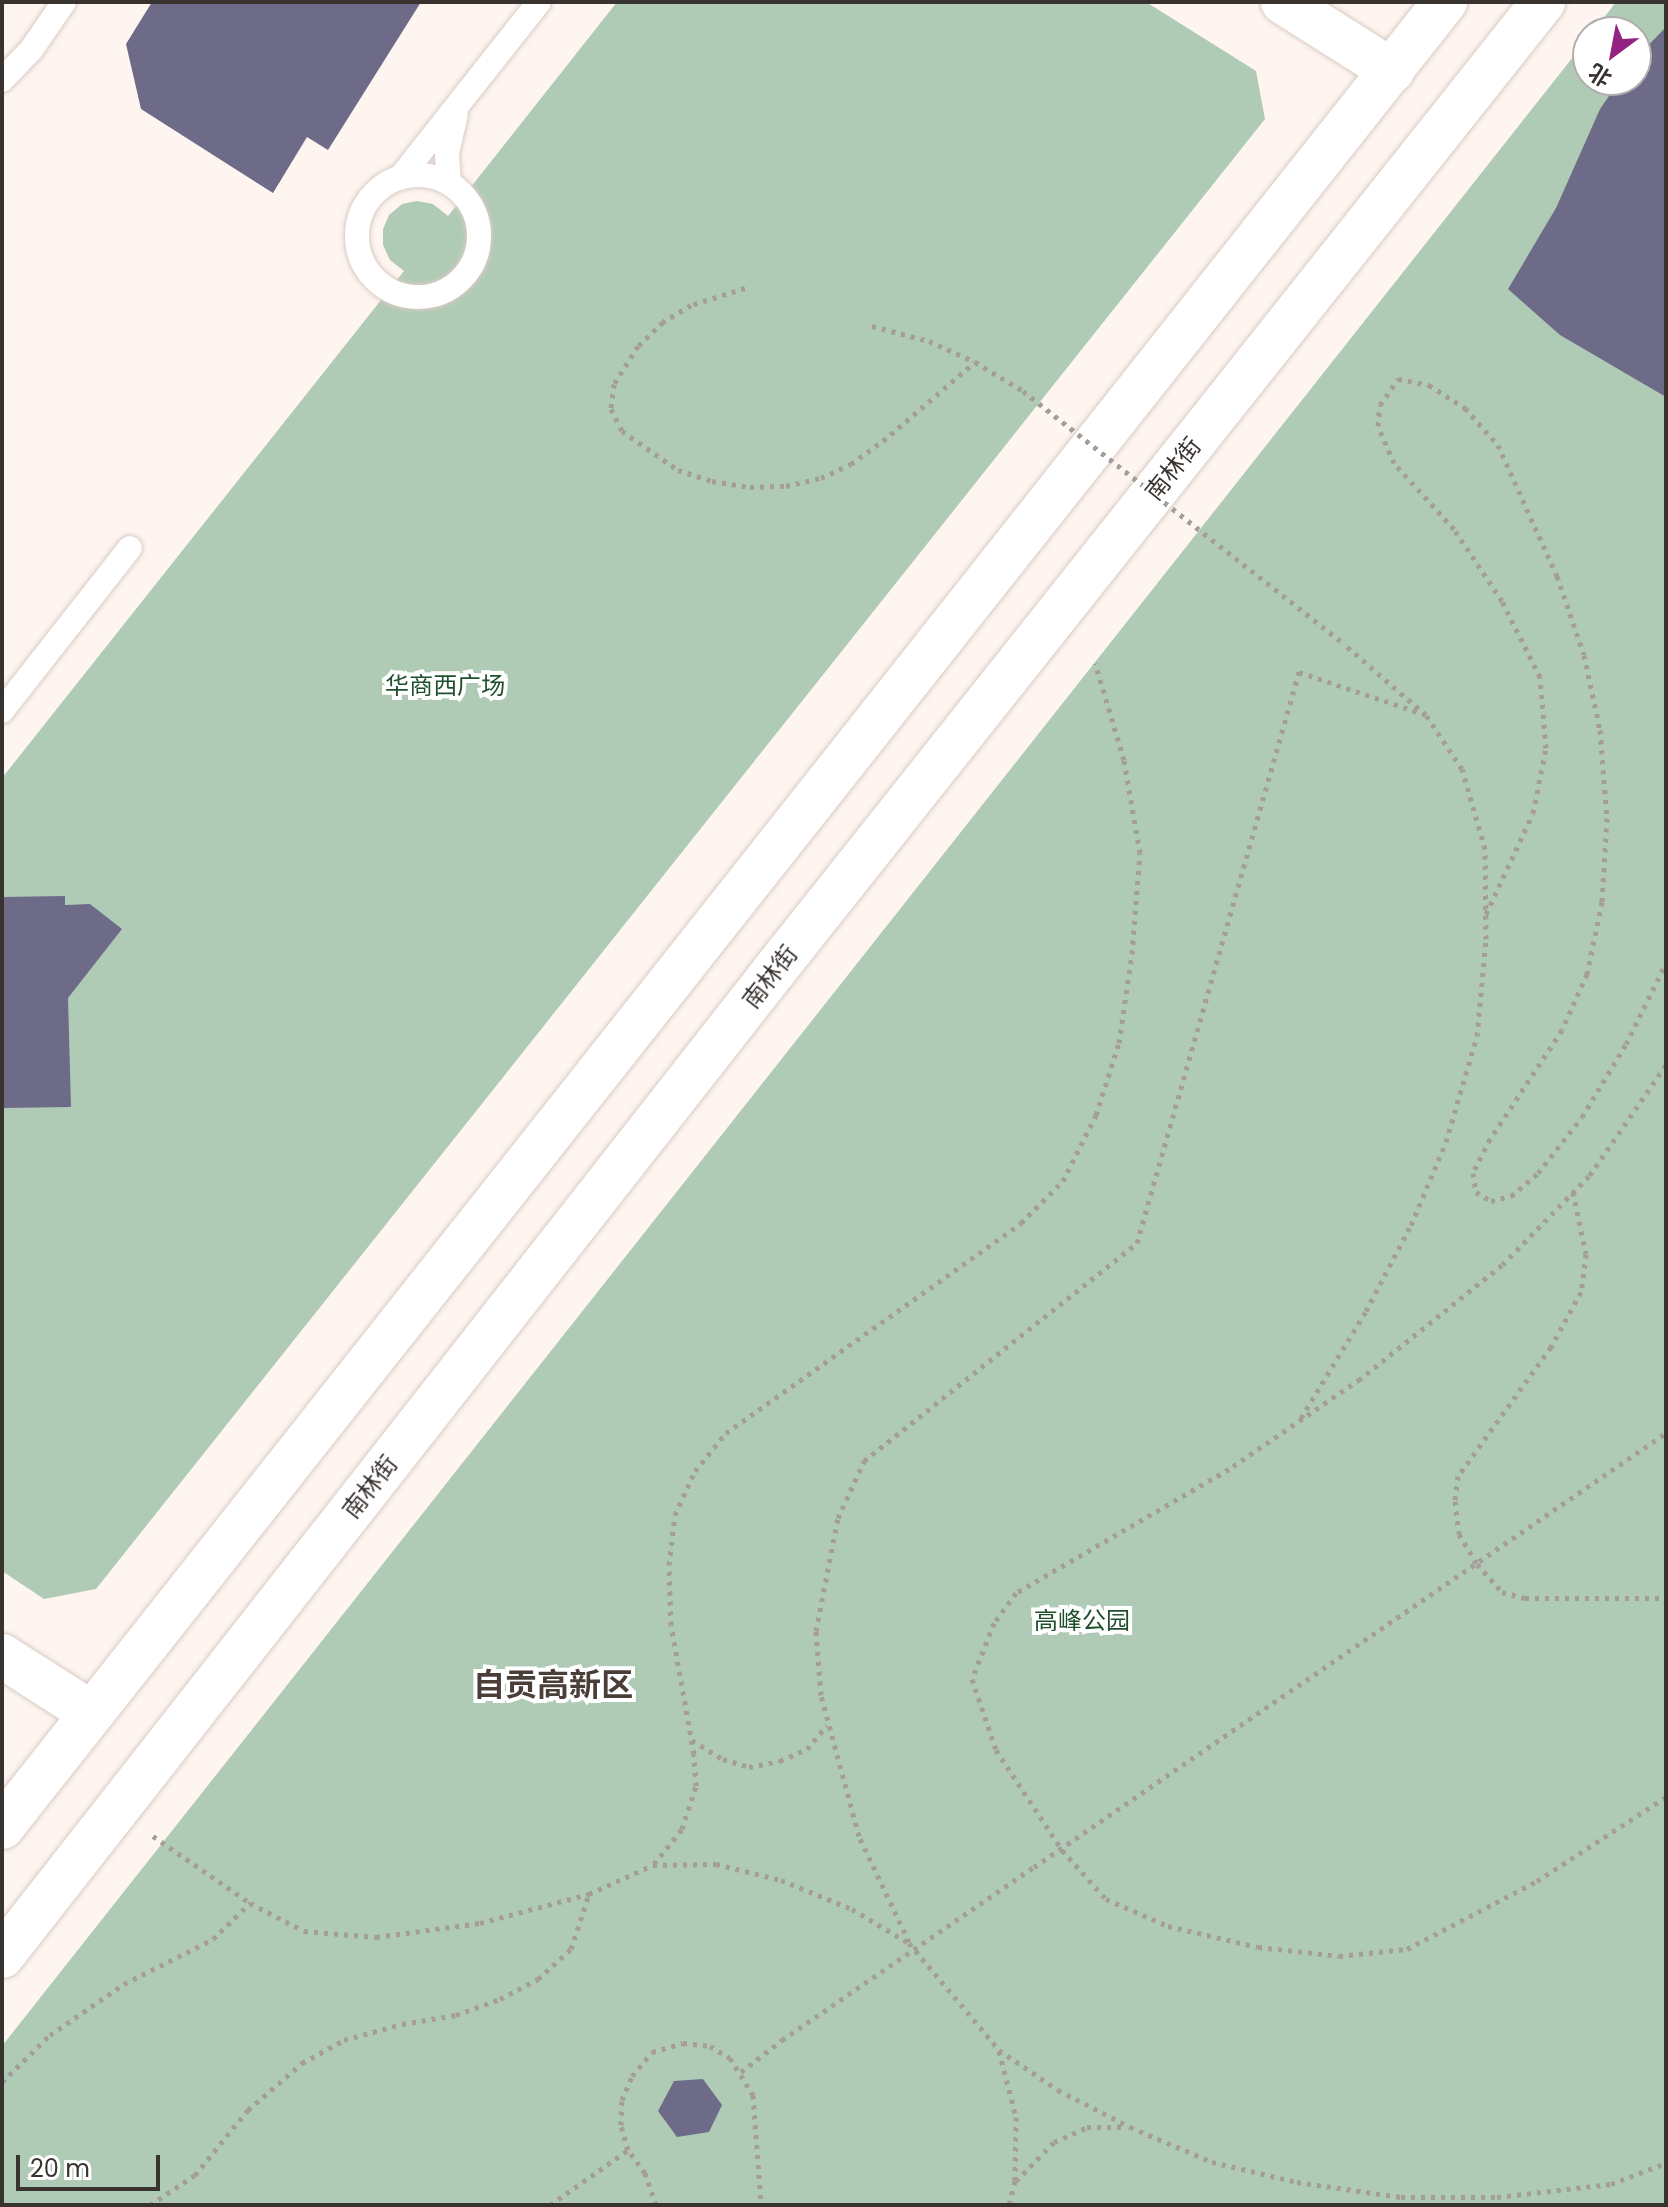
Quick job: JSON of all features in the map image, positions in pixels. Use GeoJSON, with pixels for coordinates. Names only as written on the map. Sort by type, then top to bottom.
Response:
{"type":"FeatureCollection","features":[{"type":"Feature","properties":{"kind":"main road"},"geometry":{"type":"LineString","coordinates":[[1283,2],[1392,71]]}},
{"type":"Feature","properties":{"kind":"main road"},"geometry":{"type":"LineString","coordinates":[[2,1827],[1445,2]]}},
{"type":"Feature","properties":{"kind":"main road","name":"南林街"},"geometry":{"type":"LineString","coordinates":[[2,1956],[774,971],[1543,2]]}},
{"type":"Feature","properties":{"kind":"main road"},"geometry":{"type":"LineString","coordinates":[[2,1656],[91,1713]]}},
{"type":"Feature","properties":{"kind":"lane"},"geometry":{"type":"LineString","coordinates":[[2,80],[31,50],[64,2]]}},
{"type":"Feature","properties":{"kind":"lane"},"geometry":{"type":"LineString","coordinates":[[400,178],[539,2]]}},
{"type":"Feature","properties":{"kind":"lane"},"geometry":{"type":"LineString","coordinates":[[449,183],[447,153],[451,127],[467,93]]}},
{"type":"Feature","properties":{"kind":"lane"},"geometry":{"type":"LineString","coordinates":[[426,175],[449,183],[464,195],[475,213],[480,234],[477,255],[467,274],[451,289],[432,297],[410,297],[389,291],[372,277],[361,259],[356,238],[359,217],[369,198],[385,184],[400,178],[426,175]]}},
{"type":"Feature","properties":{"kind":"lane"},"geometry":{"type":"LineString","coordinates":[[2,711],[130,548]]}},
{"type":"Feature","properties":{"kind":"path"},"geometry":{"type":"LineString","coordinates":[[745,288],[691,305],[663,322],[638,346],[614,384],[611,409],[622,431],[678,470],[712,481],[750,487],[786,486],[821,478],[851,464],[883,441],[975,362]]}},
{"type":"Feature","properties":{"kind":"path"},"geometry":{"type":"LineString","coordinates":[[872,326],[929,341],[975,362],[1023,391],[1344,644],[1426,715],[1462,769],[1485,849],[1486,914],[1477,1036],[1446,1142],[1411,1225],[1366,1311],[1300,1420]]}},
{"type":"Feature","properties":{"kind":"path"},"geometry":{"type":"LineString","coordinates":[[1486,914],[1533,813],[1546,748],[1540,677],[1502,601],[1454,529],[1394,463],[1378,426],[1380,405],[1398,379],[1429,385],[1465,408],[1498,445],[1557,576],[1584,655],[1600,730],[1607,818],[1602,902],[1587,974],[1562,1030],[1490,1139],[1473,1173],[1476,1192],[1491,1201],[1511,1196],[1538,1173],[1582,1117],[1626,1044],[1666,963]]}},
{"type":"Feature","properties":{"kind":"path"},"geometry":{"type":"LineString","coordinates":[[653,1865],[682,1829],[696,1786],[692,1740],[671,1625],[669,1565],[675,1515],[695,1471],[737,1425],[1021,1223],[1063,1181],[1096,1115],[1119,1043],[1132,954],[1140,853],[1124,760],[1095,663]]}},
{"type":"Feature","properties":{"kind":"path"},"geometry":{"type":"LineString","coordinates":[[1426,715],[1299,672],[1137,1243],[864,1461],[838,1518],[816,1631],[821,1695],[859,1836],[909,1943],[999,2050],[1058,2090],[1130,2127],[1212,2162],[1297,2182],[1401,2197],[1497,2197],[1611,2184],[1666,2163]]}},
{"type":"Feature","properties":{"kind":"path"},"geometry":{"type":"LineString","coordinates":[[1666,1065],[1589,1176],[1502,1265],[1360,1379],[1229,1469],[1016,1593],[994,1623],[972,1679],[996,1750],[1062,1850],[1106,1899],[1168,1926],[1258,1947],[1339,1956],[1407,1949],[1537,1881],[1666,1797]]}},
{"type":"Feature","properties":{"kind":"path"},"geometry":{"type":"LineString","coordinates":[[1573,1192],[1586,1254],[1581,1292],[1551,1347],[1458,1476],[1455,1501],[1459,1534],[1477,1564],[1502,1592],[1525,1598],[1666,1598]]}},
{"type":"Feature","properties":{"kind":"path"},"geometry":{"type":"LineString","coordinates":[[741,2072],[782,2040],[1666,1433]]}},
{"type":"Feature","properties":{"kind":"path"},"geometry":{"type":"LineString","coordinates":[[692,1740],[723,1759],[749,1767],[780,1761],[807,1749],[828,1724]]}},
{"type":"Feature","properties":{"kind":"path"},"geometry":{"type":"LineString","coordinates":[[116,1810],[250,1903],[304,1931],[376,1937],[480,1923],[589,1894],[653,1865],[716,1864],[781,1880],[852,1909],[909,1943]]}},
{"type":"Feature","properties":{"kind":"path"},"geometry":{"type":"LineString","coordinates":[[150,2205],[195,2175],[248,2110],[302,2063],[344,2040],[402,2024],[456,2015],[500,1999],[538,1979],[571,1949],[589,1894]]}},
{"type":"Feature","properties":{"kind":"path"},"geometry":{"type":"LineString","coordinates":[[2,2082],[50,2035],[124,1984],[213,1939],[250,1903]]}},
{"type":"Feature","properties":{"kind":"path"},"geometry":{"type":"LineString","coordinates":[[656,2205],[645,2173],[628,2150],[621,2125],[622,2100],[632,2076],[652,2052],[683,2043],[710,2046],[730,2058],[753,2095],[761,2205]]}},
{"type":"Feature","properties":{"kind":"path"},"geometry":{"type":"LineString","coordinates":[[999,2050],[1016,2117],[1015,2181],[1009,2205]]}},
{"type":"Feature","properties":{"kind":"path"},"geometry":{"type":"LineString","coordinates":[[1015,2181],[1054,2142],[1087,2127],[1130,2127]]}},
{"type":"Feature","properties":{"kind":"path"},"geometry":{"type":"LineString","coordinates":[[550,2205],[628,2150]]}},
{"type":"Feature","properties":{"kind":"green space","name":"华商西广场"},"geometry":{"type":"Polygon","coordinates":[[[617,2],[1146,2],[1256,71],[1265,119],[96,1589],[44,1599],[2,1571],[2,778],[404,271],[390,260],[383,245],[383,229],[389,215],[402,204],[417,201],[433,204],[448,216],[617,2]]]}},
{"type":"Feature","properties":{"kind":"green space","name":"高峰公园"},"geometry":{"type":"Polygon","coordinates":[[[1616,2],[1666,2],[1666,2205],[2,2205],[2,2046],[1572,58],[1572,96],[1652,96],[1652,16],[1605,16],[1616,2]]]}},
{"type":"Feature","properties":{"kind":"building"},"geometry":{"type":"Polygon","coordinates":[[[152,2],[421,2],[328,150],[307,137],[273,193],[141,109],[126,44],[152,2]]]}},
{"type":"Feature","properties":{"kind":"building"},"geometry":{"type":"Polygon","coordinates":[[[1666,27],[1666,397],[1560,335],[1508,289],[1556,208],[1600,109],[1609,96],[1652,96],[1652,41],[1666,27]]]}},
{"type":"Feature","properties":{"kind":"building"},"geometry":{"type":"Polygon","coordinates":[[[65,896],[65,905],[90,904],[122,929],[68,998],[71,1107],[2,1108],[2,897],[65,896]]]}},
{"type":"Feature","properties":{"kind":"building"},"geometry":{"type":"Polygon","coordinates":[[[703,2079],[722,2105],[709,2132],[677,2137],[658,2111],[674,2081],[703,2079]]]}},
{"type":"Feature","properties":{"kind":"district","name":"自贡高新区"},"geometry":{"type":"Point","coordinates":[553,1685]}}]}
